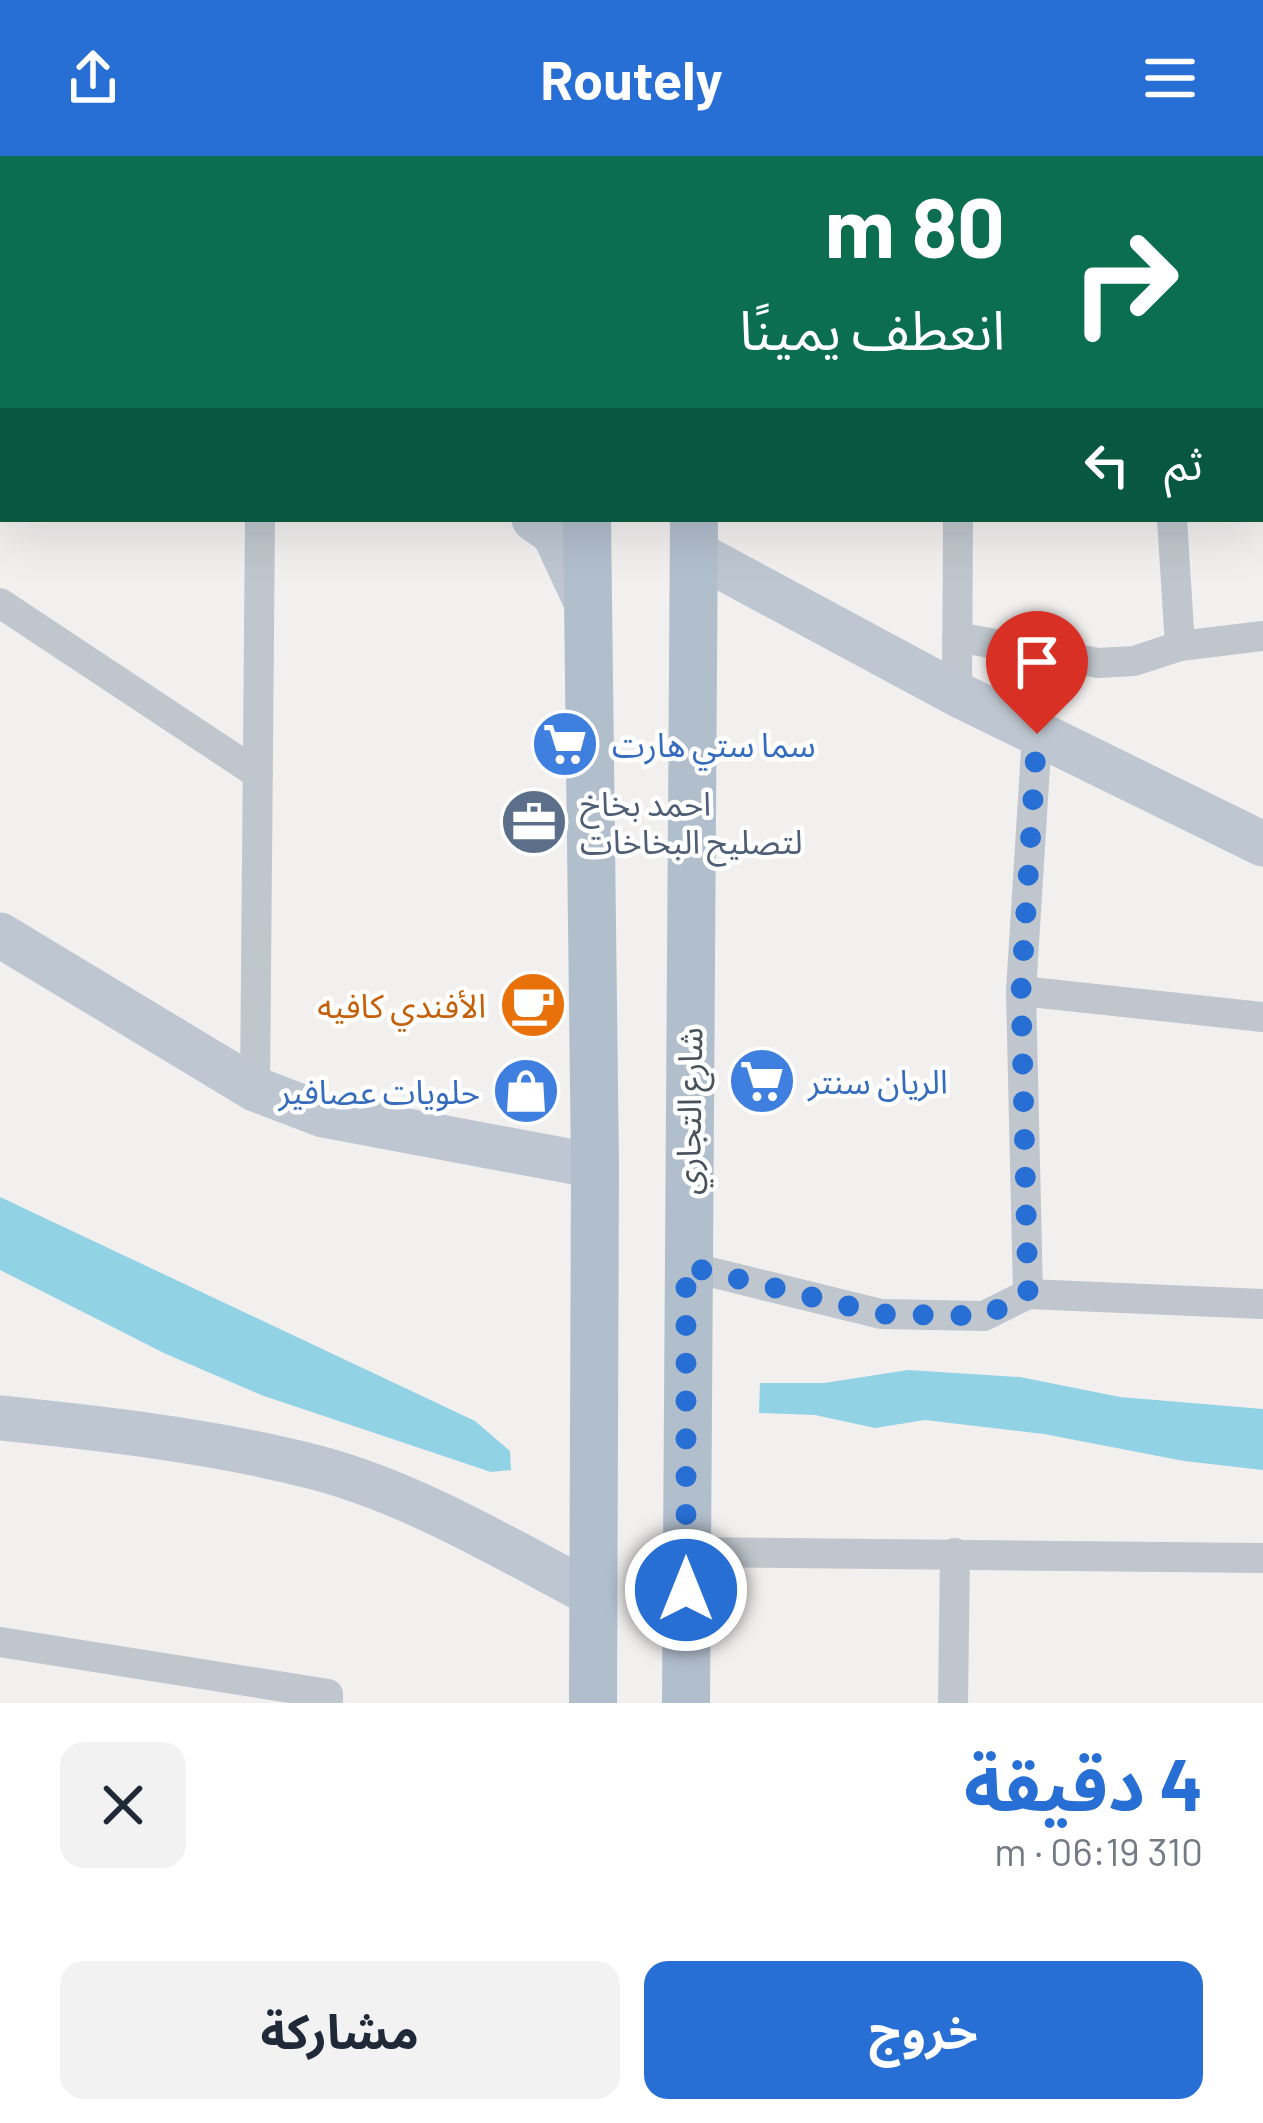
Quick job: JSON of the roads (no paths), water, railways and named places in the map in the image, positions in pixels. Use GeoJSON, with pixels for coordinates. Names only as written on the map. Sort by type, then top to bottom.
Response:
{"type":"FeatureCollection","features":[{"type":"Feature","properties":{"kind":"main road"},"geometry":{"type":"LineString","coordinates":[[586,522],[595,1166],[593,1703]]}},
{"type":"Feature","properties":{"kind":"main road","name":"شارع التجاري"},"geometry":{"type":"LineString","coordinates":[[686,1703],[694,536]]}},
{"type":"Feature","properties":{"kind":"street"},"geometry":{"type":"LineString","coordinates":[[255,1089],[260,522]]}},
{"type":"Feature","properties":{"kind":"street"},"geometry":{"type":"LineString","coordinates":[[538,522],[554,533],[590,608]]}},
{"type":"Feature","properties":{"kind":"street"},"geometry":{"type":"LineString","coordinates":[[956,694],[958,522]]}},
{"type":"Feature","properties":{"kind":"street"},"geometry":{"type":"LineString","coordinates":[[1172,522],[1180,646]]}},
{"type":"Feature","properties":{"kind":"street"},"geometry":{"type":"LineString","coordinates":[[694,536],[956,694],[1263,844]]}},
{"type":"Feature","properties":{"kind":"street"},"geometry":{"type":"LineString","coordinates":[[0,603],[258,774]]}},
{"type":"Feature","properties":{"kind":"street"},"geometry":{"type":"LineString","coordinates":[[957,637],[1098,662],[1134,661],[1180,646],[1263,636]]}},
{"type":"Feature","properties":{"kind":"street"},"geometry":{"type":"LineString","coordinates":[[1028,1294],[1021,991],[1037,734]]}},
{"type":"Feature","properties":{"kind":"street"},"geometry":{"type":"LineString","coordinates":[[0,935],[255,1089],[322,1115],[595,1166]]}},
{"type":"Feature","properties":{"kind":"street"},"geometry":{"type":"LineString","coordinates":[[1021,991],[1263,1017]]}},
{"type":"Feature","properties":{"kind":"street"},"geometry":{"type":"LineString","coordinates":[[686,1266],[881,1314],[984,1316],[1028,1294],[1263,1304]]}},
{"type":"Feature","properties":{"kind":"street"},"geometry":{"type":"LineString","coordinates":[[0,1418],[204,1444],[321,1469],[386,1492],[594,1595]]}},
{"type":"Feature","properties":{"kind":"street"},"geometry":{"type":"LineString","coordinates":[[686,1552],[1263,1558]]}},
{"type":"Feature","properties":{"kind":"street"},"geometry":{"type":"LineString","coordinates":[[953,1703],[956,1553]]}},
{"type":"Feature","properties":{"kind":"street"},"geometry":{"type":"LineString","coordinates":[[0,1642],[328,1694],[328,1703]]}},
{"type":"Feature","properties":{"kind":"water"},"geometry":{"type":"Polygon","coordinates":[[[0,1197],[475,1421],[510,1451],[511,1470],[491,1472],[261,1395],[166,1354],[0,1270],[0,1197]]]}},
{"type":"Feature","properties":{"kind":"water"},"geometry":{"type":"Polygon","coordinates":[[[908,1370],[1020,1377],[1120,1397],[1263,1409],[1263,1470],[925,1420],[875,1428],[815,1415],[759,1413],[760,1383],[824,1383],[908,1370]]]}},
{"type":"Feature","properties":{"kind":"place","name":"سما ستي هارت"},"geometry":{"type":"Point","coordinates":[565,744]}},
{"type":"Feature","properties":{"kind":"place","name":"احمد بخاخ لتصليح البخاخات"},"geometry":{"type":"Point","coordinates":[534,822]}},
{"type":"Feature","properties":{"kind":"place","name":"الأفندي كافيه"},"geometry":{"type":"Point","coordinates":[533,1005]}},
{"type":"Feature","properties":{"kind":"place","name":"الريان سنتر"},"geometry":{"type":"Point","coordinates":[762,1081]}},
{"type":"Feature","properties":{"kind":"place","name":"حلويات عصافير"},"geometry":{"type":"Point","coordinates":[526,1091]}}]}
